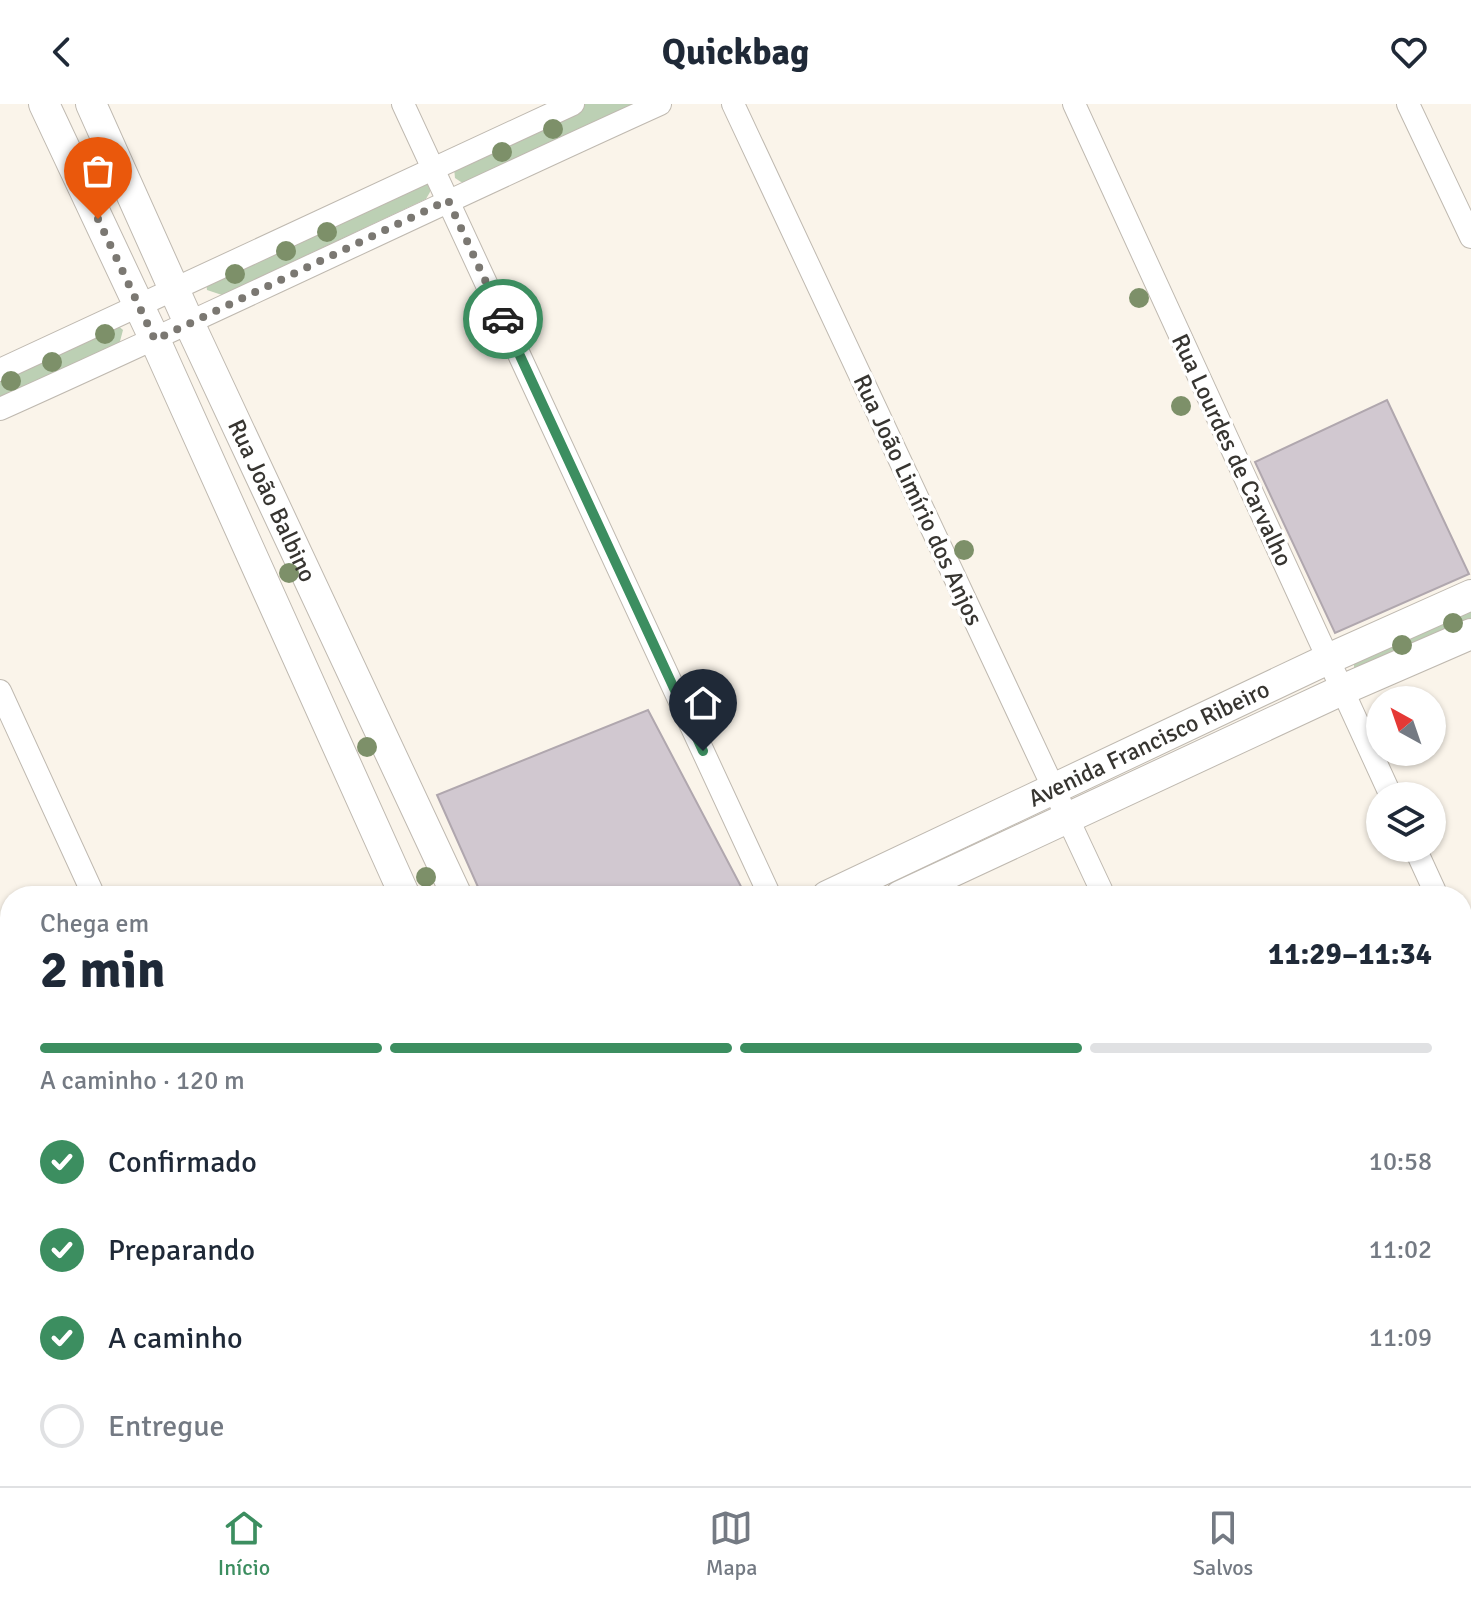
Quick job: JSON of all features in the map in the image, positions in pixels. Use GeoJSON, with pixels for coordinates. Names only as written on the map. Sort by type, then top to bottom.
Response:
{"type":"FeatureCollection","features":[{"type":"Feature","properties":{"kind":"main road","name":"Rua João Balbino"},"geometry":{"type":"LineString","coordinates":[[44,104],[155,340],[401,886]]}},
{"type":"Feature","properties":{"kind":"main road","name":"Rua João Balbino"},"geometry":{"type":"LineString","coordinates":[[91,104],[190,325],[452,886]]}},
{"type":"Feature","properties":{"kind":"main road","name":"Avenida Francisco Ribeiro"},"geometry":{"type":"LineString","coordinates":[[848,886],[1328,659],[1471,595]]}},
{"type":"Feature","properties":{"kind":"main road","name":"Avenida Francisco Ribeiro"},"geometry":{"type":"LineString","coordinates":[[921,886],[1342,690],[1471,634]]}},
{"type":"Feature","properties":{"kind":"street"},"geometry":{"type":"LineString","coordinates":[[403,104],[765,886]]}},
{"type":"Feature","properties":{"kind":"street"},"geometry":{"type":"LineString","coordinates":[[0,370],[573,104]]}},
{"type":"Feature","properties":{"kind":"street"},"geometry":{"type":"LineString","coordinates":[[0,409],[190,325],[448,200],[660,104]]}},
{"type":"Feature","properties":{"kind":"street","name":"Rua João Limírio dos Anjos"},"geometry":{"type":"LineString","coordinates":[[733,104],[1099,886]]}},
{"type":"Feature","properties":{"kind":"street","name":"Rua Lourdes de Carvalho"},"geometry":{"type":"LineString","coordinates":[[1074,104],[1385,782]]}},
{"type":"Feature","properties":{"kind":"street"},"geometry":{"type":"LineString","coordinates":[[1408,104],[1471,237]]}},
{"type":"Feature","properties":{"kind":"street"},"geometry":{"type":"LineString","coordinates":[[0,691],[89,886]]}},
{"type":"Feature","properties":{"kind":"street"},"geometry":{"type":"LineString","coordinates":[[1421,862],[1432,886]]}},
{"type":"Feature","properties":{"kind":"green space"},"geometry":{"type":"Polygon","coordinates":[[[579,104],[634,104],[469,182],[455,178],[454,168],[579,104]]]}},
{"type":"Feature","properties":{"kind":"green space"},"geometry":{"type":"Polygon","coordinates":[[[415,178],[430,184],[426,199],[222,295],[207,290],[206,281],[415,178]]]}},
{"type":"Feature","properties":{"kind":"green space"},"geometry":{"type":"Polygon","coordinates":[[[116,324],[123,330],[119,345],[0,401],[0,375],[116,324]]]}},
{"type":"Feature","properties":{"kind":"green space"},"geometry":{"type":"Polygon","coordinates":[[[1471,603],[1471,628],[1354,670],[1354,661],[1471,603]]]}},
{"type":"Feature","properties":{"kind":"building"},"geometry":{"type":"Polygon","coordinates":[[[1387,400],[1469,574],[1335,633],[1255,462],[1387,400]]]}},
{"type":"Feature","properties":{"kind":"building"},"geometry":{"type":"Polygon","coordinates":[[[648,710],[741,886],[478,886],[437,795],[648,710]]]}},
{"type":"Feature","properties":{"kind":"way so far"},"geometry":{"type":"LineString","coordinates":[[98,219],[155,340],[448,200],[503,319]]}},
{"type":"Feature","properties":{"kind":"route"},"geometry":{"type":"LineString","coordinates":[[503,319],[703,751]]}}]}
